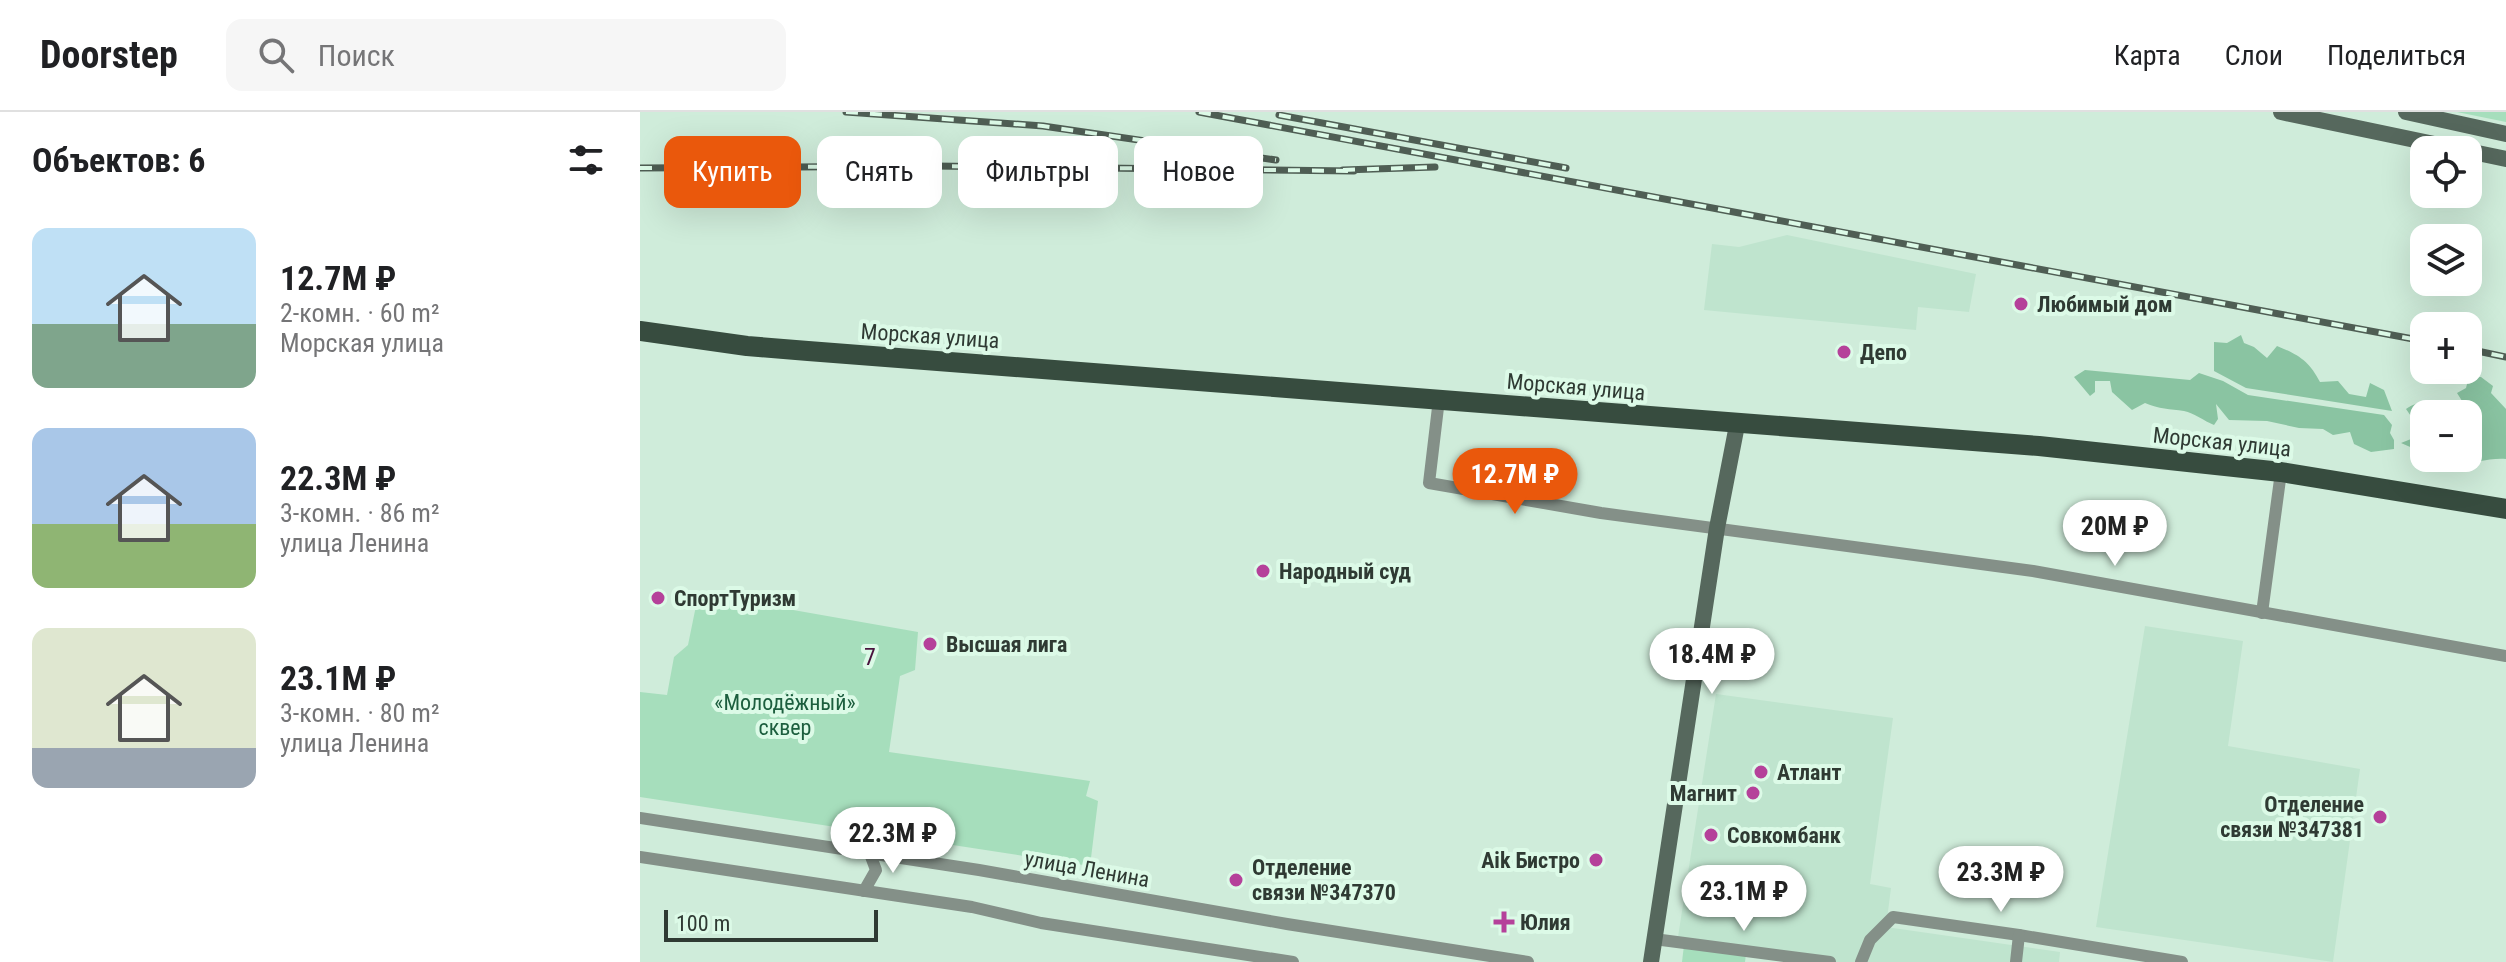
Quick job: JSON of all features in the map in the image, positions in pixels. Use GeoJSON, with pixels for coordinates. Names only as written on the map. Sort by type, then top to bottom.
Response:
{"type":"FeatureCollection","features":[{"type":"Feature","properties":{"kind":"main road","name":"Морская улица"},"geometry":{"type":"LineString","coordinates":[[640,331],[808,351],[2039,446],[2281,472],[2506,509]]}},
{"type":"Feature","properties":{"kind":"street"},"geometry":{"type":"LineString","coordinates":[[2281,112],[2410,139]]}},
{"type":"Feature","properties":{"kind":"street"},"geometry":{"type":"LineString","coordinates":[[2406,112],[2506,134]]}},
{"type":"Feature","properties":{"kind":"street"},"geometry":{"type":"LineString","coordinates":[[2482,154],[2506,159]]}},
{"type":"Feature","properties":{"kind":"street"},"geometry":{"type":"LineString","coordinates":[[1439,399],[1429,483],[1601,513],[2033,571],[2506,656]]}},
{"type":"Feature","properties":{"kind":"street"},"geometry":{"type":"LineString","coordinates":[[1651,962],[1717,528],[1737,425]]}},
{"type":"Feature","properties":{"kind":"street"},"geometry":{"type":"LineString","coordinates":[[2262,613],[2281,472]]}},
{"type":"Feature","properties":{"kind":"street","name":"улица Ленина"},"geometry":{"type":"LineString","coordinates":[[640,818],[1528,962]]}},
{"type":"Feature","properties":{"kind":"street"},"geometry":{"type":"LineString","coordinates":[[864,891],[876,870],[870,854]]}},
{"type":"Feature","properties":{"kind":"street"},"geometry":{"type":"LineString","coordinates":[[640,857],[972,907],[1041,923],[1293,962]]}},
{"type":"Feature","properties":{"kind":"street"},"geometry":{"type":"LineString","coordinates":[[1861,962],[1870,940],[1893,917],[2182,962]]}},
{"type":"Feature","properties":{"kind":"street"},"geometry":{"type":"LineString","coordinates":[[2016,962],[2019,935]]}},
{"type":"Feature","properties":{"kind":"street"},"geometry":{"type":"LineString","coordinates":[[1654,939],[1830,962]]}},
{"type":"Feature","properties":{"kind":"shaded area"},"geometry":{"type":"Polygon","coordinates":[[[1787,235],[1976,274],[1969,312],[1918,307],[1916,330],[1704,310],[1712,244],[1739,247],[1787,235]]]}},
{"type":"Feature","properties":{"kind":"shaded area"},"geometry":{"type":"Polygon","coordinates":[[[2241,335],[2244,343],[2267,358],[2277,346],[2291,352],[2312,369],[2320,382],[2338,381],[2349,394],[2366,397],[2370,383],[2384,390],[2392,411],[2246,388],[2214,371],[2214,342],[2227,343],[2241,335]]]}},
{"type":"Feature","properties":{"kind":"shaded area"},"geometry":{"type":"Polygon","coordinates":[[[2085,370],[2190,380],[2199,373],[2223,381],[2248,395],[2384,415],[2392,425],[2390,433],[2394,449],[2371,452],[2354,444],[2350,432],[2333,435],[2323,429],[2299,428],[2267,421],[2229,420],[2216,404],[2218,419],[2214,425],[2188,412],[2145,403],[2132,410],[2112,392],[2110,381],[2095,381],[2095,392],[2090,396],[2074,377],[2085,370]]]}},
{"type":"Feature","properties":{"kind":"shaded area"},"geometry":{"type":"Polygon","coordinates":[[[2482,378],[2493,386],[2491,393],[2506,409],[2506,459],[2482,461],[2482,400],[2461,400],[2457,393],[2467,384],[2482,384],[2482,378]]]}},
{"type":"Feature","properties":{"kind":"shaded area"},"geometry":{"type":"Polygon","coordinates":[[[2145,626],[2243,641],[2228,746],[2360,769],[2333,962],[2096,927],[2145,626]]]}},
{"type":"Feature","properties":{"kind":"shaded area"},"geometry":{"type":"Polygon","coordinates":[[[1716,694],[1893,718],[1870,884],[1891,888],[1886,927],[2060,952],[2059,962],[1830,962],[1678,937],[1716,694]]]}},
{"type":"Feature","properties":{"kind":"green space"},"geometry":{"type":"Polygon","coordinates":[[[2457,112],[2506,112],[2506,122],[2457,112]]]}},
{"type":"Feature","properties":{"kind":"green space","name":"«Молодёжный» сквер"},"geometry":{"type":"Polygon","coordinates":[[[698,596],[713,596],[918,632],[915,670],[900,676],[889,752],[1090,781],[1086,796],[1098,801],[1090,866],[640,797],[640,692],[667,695],[674,657],[688,645],[698,596]]]}},
{"type":"Feature","properties":{"kind":"green space"},"geometry":{"type":"Polygon","coordinates":[[[1684,945],[1746,954],[1745,962],[1682,962],[1684,945]]]}},
{"type":"Feature","properties":{"kind":"railway"},"geometry":{"type":"LineString","coordinates":[[846,112],[1043,126],[1276,160]]}},
{"type":"Feature","properties":{"kind":"railway"},"geometry":{"type":"LineString","coordinates":[[1199,112],[2410,338]]}},
{"type":"Feature","properties":{"kind":"railway"},"geometry":{"type":"LineString","coordinates":[[1279,115],[1566,168]]}},
{"type":"Feature","properties":{"kind":"railway"},"geometry":{"type":"LineString","coordinates":[[640,168],[932,166],[1354,171]]}},
{"type":"Feature","properties":{"kind":"railway"},"geometry":{"type":"LineString","coordinates":[[1343,170],[1435,167]]}},
{"type":"Feature","properties":{"kind":"railway"},"geometry":{"type":"LineString","coordinates":[[2482,352],[2506,357]]}},
{"type":"Feature","properties":{"kind":"place","name":"Любимый дом"},"geometry":{"type":"Point","coordinates":[2021,304]}},
{"type":"Feature","properties":{"kind":"place","name":"Депо"},"geometry":{"type":"Point","coordinates":[1844,352]}},
{"type":"Feature","properties":{"kind":"place","name":"Народный суд"},"geometry":{"type":"Point","coordinates":[1263,571]}},
{"type":"Feature","properties":{"kind":"place","name":"СпортТуризм"},"geometry":{"type":"Point","coordinates":[658,598]}},
{"type":"Feature","properties":{"kind":"place","name":"Высшая лига"},"geometry":{"type":"Point","coordinates":[930,644]}},
{"type":"Feature","properties":{"kind":"place","name":"Атлант"},"geometry":{"type":"Point","coordinates":[1761,772]}},
{"type":"Feature","properties":{"kind":"place","name":"Магнит"},"geometry":{"type":"Point","coordinates":[1753,793]}},
{"type":"Feature","properties":{"kind":"place","name":"Отделение связи №347381"},"geometry":{"type":"Point","coordinates":[2380,817]}},
{"type":"Feature","properties":{"kind":"place","name":"Совкомбанк"},"geometry":{"type":"Point","coordinates":[1711,835]}},
{"type":"Feature","properties":{"kind":"place","name":"Aik Бистро"},"geometry":{"type":"Point","coordinates":[1596,860]}},
{"type":"Feature","properties":{"kind":"place","name":"Отделение связи №347370"},"geometry":{"type":"Point","coordinates":[1236,880]}},
{"type":"Feature","properties":{"kind":"place","name":"Юлия"},"geometry":{"type":"Point","coordinates":[1504,922]}},
{"type":"Feature","properties":{"kind":"district","name":"7"},"geometry":{"type":"Point","coordinates":[871,657]}}]}
